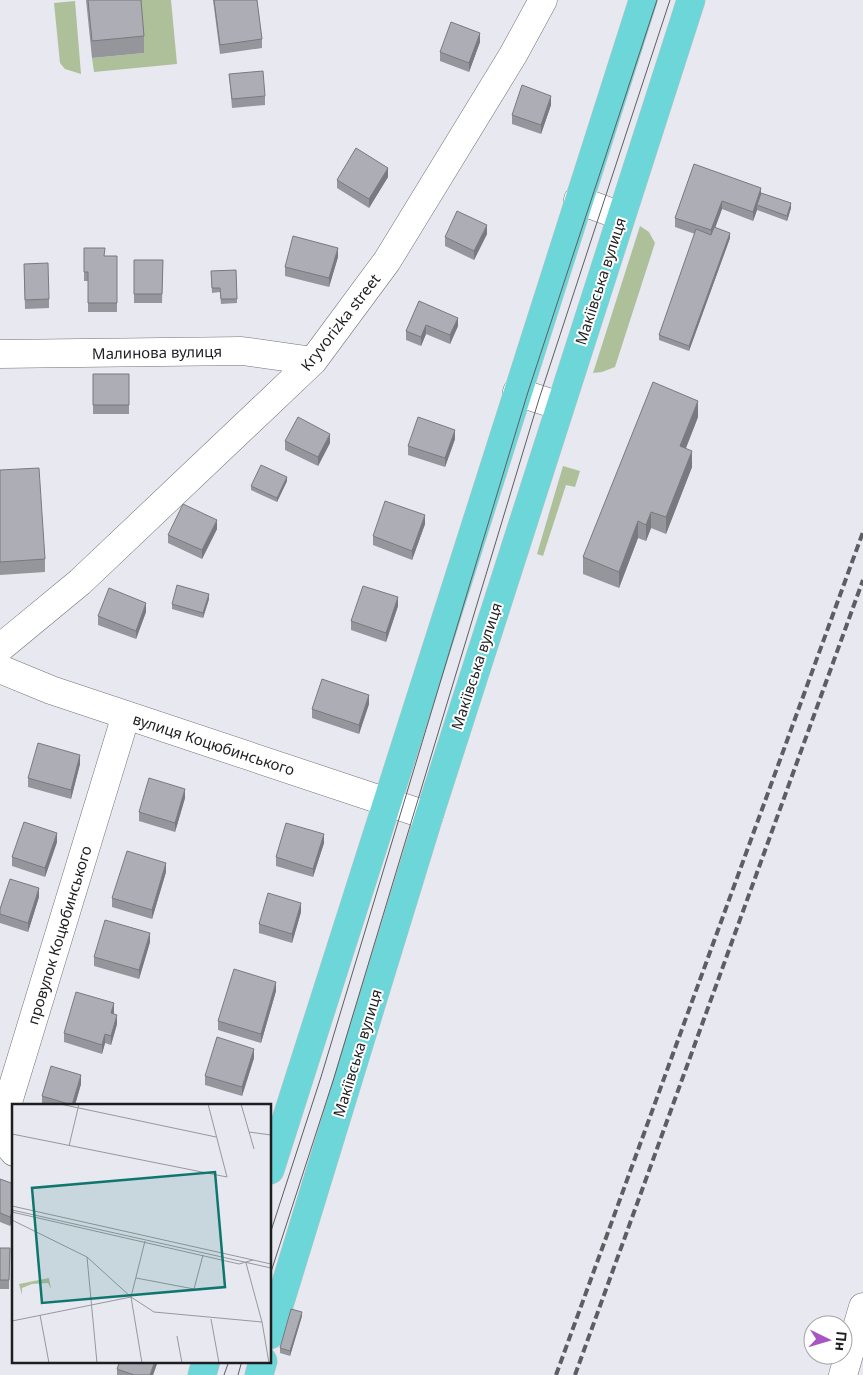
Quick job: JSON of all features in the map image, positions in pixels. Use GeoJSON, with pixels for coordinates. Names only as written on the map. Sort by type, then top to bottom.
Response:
{"type":"FeatureCollection","features":[{"type":"Feature","properties":{"kind":"main road"},"geometry":{"type":"LineString","coordinates":[[271,1167],[643,0]]}},
{"type":"Feature","properties":{"kind":"main road","name":"Макіївська вулиця"},"geometry":{"type":"LineString","coordinates":[[271,1332],[429,816],[691,0]]}},
{"type":"Feature","properties":{"kind":"main road"},"geometry":{"type":"LineString","coordinates":[[202,1375],[206,1362]]}},
{"type":"Feature","properties":{"kind":"main road"},"geometry":{"type":"LineString","coordinates":[[259,1375],[263,1362]]}},
{"type":"Feature","properties":{"kind":"street","name":"Kryvorizka street"},"geometry":{"type":"LineString","coordinates":[[0,648],[80,582],[313,361],[387,261],[543,0]]}},
{"type":"Feature","properties":{"kind":"street"},"geometry":{"type":"LineString","coordinates":[[578,200],[621,216]]}},
{"type":"Feature","properties":{"kind":"street","name":"Малинова вулиця"},"geometry":{"type":"LineString","coordinates":[[0,354],[242,351],[313,361]]}},
{"type":"Feature","properties":{"kind":"street"},"geometry":{"type":"LineString","coordinates":[[518,392],[560,406]]}},
{"type":"Feature","properties":{"kind":"street","name":"вулиця Коцюбинського"},"geometry":{"type":"LineString","coordinates":[[0,669],[50,690],[429,816]]}},
{"type":"Feature","properties":{"kind":"street","name":"провулок Коцюбинського"},"geometry":{"type":"LineString","coordinates":[[12,1150],[5,1141],[2,1122],[126,715]]}},
{"type":"Feature","properties":{"kind":"street"},"geometry":{"type":"LineString","coordinates":[[843,1375],[863,1307]]}},
{"type":"Feature","properties":{"kind":"green space"},"geometry":{"type":"Polygon","coordinates":[[[140,0],[171,0],[177,64],[94,72],[92,58],[144,53],[140,0]]]}},
{"type":"Feature","properties":{"kind":"green space"},"geometry":{"type":"Polygon","coordinates":[[[75,1],[81,74],[65,69],[60,63],[54,3],[75,1]]]}},
{"type":"Feature","properties":{"kind":"green space"},"geometry":{"type":"Polygon","coordinates":[[[640,226],[649,232],[655,243],[615,367],[593,373],[640,226]]]}},
{"type":"Feature","properties":{"kind":"green space"},"geometry":{"type":"Polygon","coordinates":[[[563,466],[580,471],[575,487],[566,485],[543,556],[537,554],[563,466]]]}},
{"type":"Feature","properties":{"kind":"building"},"geometry":{"type":"Polygon","coordinates":[[[88,0],[141,0],[144,36],[92,41],[88,0]]]}},
{"type":"Feature","properties":{"kind":"building"},"geometry":{"type":"Polygon","coordinates":[[[214,0],[257,0],[262,39],[220,45],[214,0]]]}},
{"type":"Feature","properties":{"kind":"building"},"geometry":{"type":"Polygon","coordinates":[[[451,22],[480,33],[469,63],[440,52],[451,22]]]}},
{"type":"Feature","properties":{"kind":"building"},"geometry":{"type":"Polygon","coordinates":[[[263,71],[265,96],[232,99],[229,74],[263,71]]]}},
{"type":"Feature","properties":{"kind":"building"},"geometry":{"type":"Polygon","coordinates":[[[522,85],[551,96],[541,125],[512,115],[522,85]]]}},
{"type":"Feature","properties":{"kind":"building"},"geometry":{"type":"Polygon","coordinates":[[[356,148],[388,168],[369,199],[337,180],[356,148]]]}},
{"type":"Feature","properties":{"kind":"building"},"geometry":{"type":"Polygon","coordinates":[[[694,164],[761,188],[753,212],[722,201],[711,230],[675,218],[694,164]]]}},
{"type":"Feature","properties":{"kind":"building"},"geometry":{"type":"Polygon","coordinates":[[[761,193],[791,203],[787,216],[757,205],[761,193]]]}},
{"type":"Feature","properties":{"kind":"building"},"geometry":{"type":"Polygon","coordinates":[[[457,211],[487,225],[474,251],[445,237],[457,211]]]}},
{"type":"Feature","properties":{"kind":"building"},"geometry":{"type":"Polygon","coordinates":[[[714,227],[730,233],[689,346],[659,335],[696,229],[711,235],[714,227]]]}},
{"type":"Feature","properties":{"kind":"building"},"geometry":{"type":"Polygon","coordinates":[[[293,236],[338,248],[329,278],[285,267],[293,236]]]}},
{"type":"Feature","properties":{"kind":"building"},"geometry":{"type":"Polygon","coordinates":[[[84,248],[105,248],[104,256],[117,256],[117,303],[88,303],[88,272],[84,272],[84,248]]]}},
{"type":"Feature","properties":{"kind":"building"},"geometry":{"type":"Polygon","coordinates":[[[134,260],[163,260],[162,294],[134,294],[134,260]]]}},
{"type":"Feature","properties":{"kind":"building"},"geometry":{"type":"Polygon","coordinates":[[[48,263],[49,299],[25,300],[24,264],[48,263]]]}},
{"type":"Feature","properties":{"kind":"building"},"geometry":{"type":"Polygon","coordinates":[[[236,270],[237,299],[221,299],[220,288],[212,288],[211,271],[236,270]]]}},
{"type":"Feature","properties":{"kind":"building"},"geometry":{"type":"Polygon","coordinates":[[[419,301],[458,318],[450,335],[426,325],[421,337],[406,331],[419,301]]]}},
{"type":"Feature","properties":{"kind":"building"},"geometry":{"type":"Polygon","coordinates":[[[93,374],[129,374],[129,405],[93,405],[93,374]]]}},
{"type":"Feature","properties":{"kind":"building"},"geometry":{"type":"Polygon","coordinates":[[[653,382],[698,401],[680,446],[692,451],[666,517],[651,512],[646,525],[638,521],[619,572],[583,557],[653,382]]]}},
{"type":"Feature","properties":{"kind":"building"},"geometry":{"type":"Polygon","coordinates":[[[298,417],[330,434],[318,457],[285,441],[298,417]]]}},
{"type":"Feature","properties":{"kind":"building"},"geometry":{"type":"Polygon","coordinates":[[[418,417],[455,430],[445,458],[408,446],[418,417]]]}},
{"type":"Feature","properties":{"kind":"building"},"geometry":{"type":"Polygon","coordinates":[[[261,465],[287,477],[277,498],[251,486],[261,465]]]}},
{"type":"Feature","properties":{"kind":"building"},"geometry":{"type":"Polygon","coordinates":[[[39,468],[45,559],[0,562],[0,470],[39,468]]]}},
{"type":"Feature","properties":{"kind":"building"},"geometry":{"type":"Polygon","coordinates":[[[385,501],[425,515],[412,551],[373,536],[385,501]]]}},
{"type":"Feature","properties":{"kind":"building"},"geometry":{"type":"Polygon","coordinates":[[[183,504],[217,520],[202,550],[168,535],[183,504]]]}},
{"type":"Feature","properties":{"kind":"building"},"geometry":{"type":"Polygon","coordinates":[[[177,585],[209,594],[203,613],[172,604],[177,585]]]}},
{"type":"Feature","properties":{"kind":"building"},"geometry":{"type":"Polygon","coordinates":[[[363,586],[398,597],[386,633],[351,621],[363,586]]]}},
{"type":"Feature","properties":{"kind":"building"},"geometry":{"type":"Polygon","coordinates":[[[109,588],[146,603],[136,631],[98,616],[109,588]]]}},
{"type":"Feature","properties":{"kind":"building"},"geometry":{"type":"Polygon","coordinates":[[[322,679],[369,695],[359,725],[312,709],[322,679]]]}},
{"type":"Feature","properties":{"kind":"building"},"geometry":{"type":"Polygon","coordinates":[[[38,743],[80,755],[71,790],[28,778],[38,743]]]}},
{"type":"Feature","properties":{"kind":"building"},"geometry":{"type":"Polygon","coordinates":[[[149,778],[185,789],[175,823],[139,812],[149,778]]]}},
{"type":"Feature","properties":{"kind":"building"},"geometry":{"type":"Polygon","coordinates":[[[24,822],[57,833],[45,868],[12,857],[24,822]]]}},
{"type":"Feature","properties":{"kind":"building"},"geometry":{"type":"Polygon","coordinates":[[[286,823],[324,834],[313,869],[276,857],[286,823]]]}},
{"type":"Feature","properties":{"kind":"building"},"geometry":{"type":"Polygon","coordinates":[[[127,851],[166,863],[152,910],[112,898],[127,851]]]}},
{"type":"Feature","properties":{"kind":"building"},"geometry":{"type":"Polygon","coordinates":[[[10,879],[39,888],[28,923],[0,914],[10,879]]]}},
{"type":"Feature","properties":{"kind":"building"},"geometry":{"type":"Polygon","coordinates":[[[268,893],[301,903],[292,934],[259,924],[268,893]]]}},
{"type":"Feature","properties":{"kind":"building"},"geometry":{"type":"Polygon","coordinates":[[[105,920],[150,933],[139,970],[94,957],[105,920]]]}},
{"type":"Feature","properties":{"kind":"building"},"geometry":{"type":"Polygon","coordinates":[[[234,969],[276,982],[261,1034],[218,1021],[234,969]]]}},
{"type":"Feature","properties":{"kind":"building"},"geometry":{"type":"Polygon","coordinates":[[[76,992],[114,1003],[111,1013],[117,1015],[111,1036],[105,1034],[102,1045],[64,1033],[76,992]]]}},
{"type":"Feature","properties":{"kind":"building"},"geometry":{"type":"Polygon","coordinates":[[[217,1037],[254,1049],[242,1087],[205,1076],[217,1037]]]}},
{"type":"Feature","properties":{"kind":"building"},"geometry":{"type":"Polygon","coordinates":[[[51,1066],[81,1075],[72,1104],[42,1096],[51,1066]]]}},
{"type":"Feature","properties":{"kind":"building"},"geometry":{"type":"Polygon","coordinates":[[[0,1179],[12,1183],[12,1212],[10,1217],[0,1213],[0,1179]]]}},
{"type":"Feature","properties":{"kind":"building"},"geometry":{"type":"Polygon","coordinates":[[[0,1248],[10,1248],[9,1280],[0,1280],[0,1248]]]}},
{"type":"Feature","properties":{"kind":"building"},"geometry":{"type":"Polygon","coordinates":[[[291,1309],[302,1312],[290,1351],[280,1348],[291,1309]]]}},
{"type":"Feature","properties":{"kind":"building"},"geometry":{"type":"Polygon","coordinates":[[[120,1362],[155,1362],[150,1375],[134,1375],[117,1369],[120,1362]]]}},
{"type":"Feature","properties":{"kind":"tram line"},"geometry":{"type":"LineString","coordinates":[[271,1231],[321,1077],[527,395],[657,0]]}},
{"type":"Feature","properties":{"kind":"tram line"},"geometry":{"type":"LineString","coordinates":[[271,1272],[333,1081],[539,399],[670,0]]}},
{"type":"Feature","properties":{"kind":"tram line"},"geometry":{"type":"LineString","coordinates":[[224,1375],[229,1362]]}},
{"type":"Feature","properties":{"kind":"tram line"},"geometry":{"type":"LineString","coordinates":[[238,1375],[242,1362]]}},
{"type":"Feature","properties":{"kind":"railway"},"geometry":{"type":"LineString","coordinates":[[556,1375],[863,532]]}},
{"type":"Feature","properties":{"kind":"railway"},"geometry":{"type":"LineString","coordinates":[[575,1375],[863,580]]}}]}
